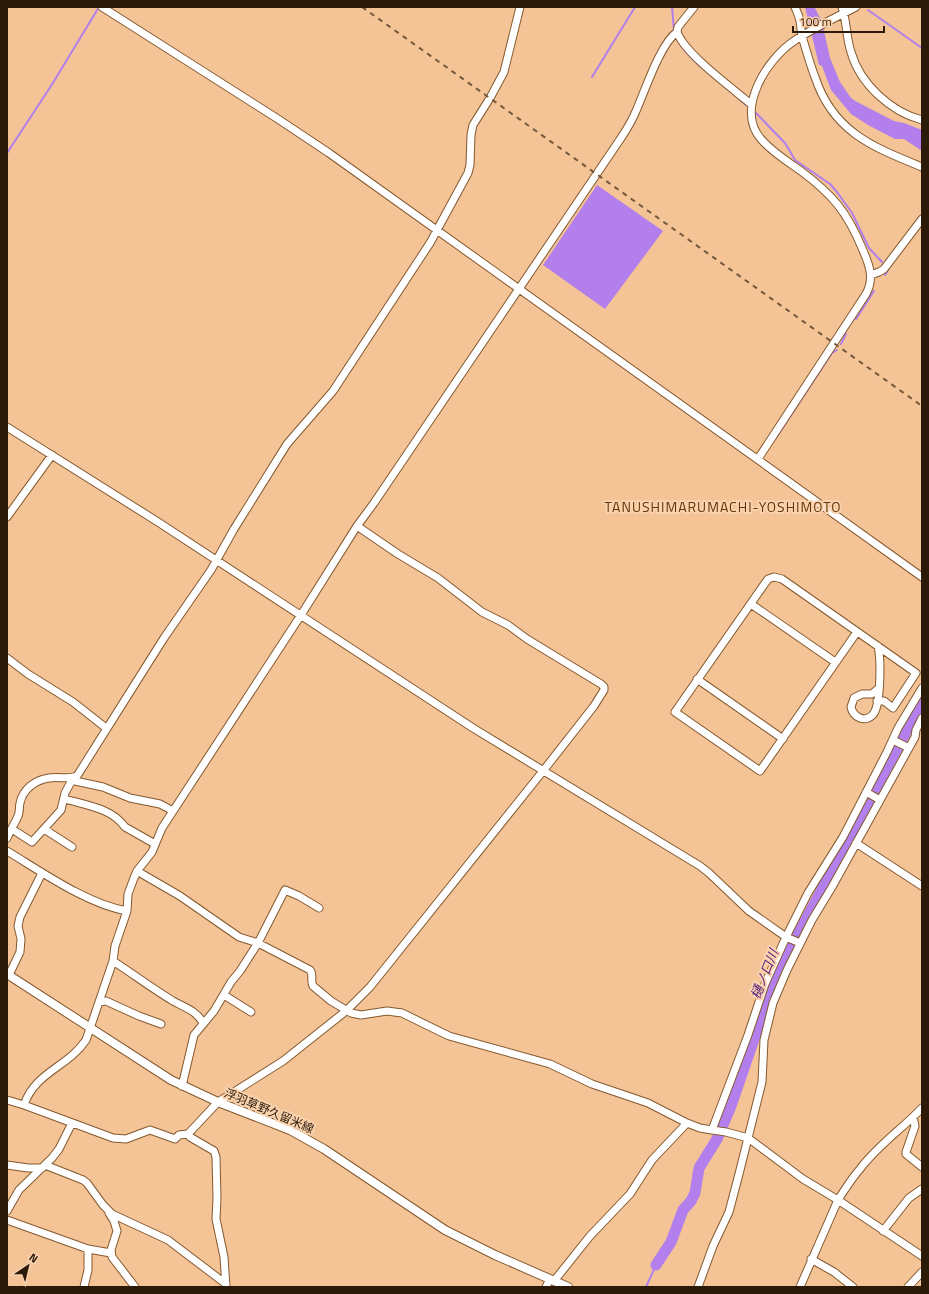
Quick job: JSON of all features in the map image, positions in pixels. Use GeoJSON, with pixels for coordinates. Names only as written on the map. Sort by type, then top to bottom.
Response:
{"type":"FeatureCollection","features":[{"type":"Feature","properties":{"kind":"main road","name":"浮羽草野久留米線"},"geometry":{"type":"LineString","coordinates":[[8,974],[182,1086],[304,1137],[324,1148],[445,1230],[495,1255],[568,1287]]}},
{"type":"Feature","properties":{"kind":"street"},"geometry":{"type":"LineString","coordinates":[[172,813],[160,804],[130,798],[103,786],[74,781],[73,778],[56,776],[34,783],[27,789],[22,796],[19,814],[9,833],[32,842],[61,810],[66,793],[73,778],[77,776],[164,638],[211,570],[234,529],[287,444],[333,391],[437,230],[468,173],[473,126],[504,72],[520,7]]}},
{"type":"Feature","properties":{"kind":"street"},"geometry":{"type":"LineString","coordinates":[[24,1105],[27,1096],[36,1083],[81,1048],[86,1040],[100,1002],[109,970],[114,961],[115,946],[127,911],[128,894],[137,871],[152,852],[162,828],[301,615],[357,526],[621,138],[636,112],[661,55],[678,27],[694,7]]}},
{"type":"Feature","properties":{"kind":"street"},"geometry":{"type":"LineString","coordinates":[[795,7],[820,93],[828,108],[845,125],[876,147],[922,167]]}},
{"type":"Feature","properties":{"kind":"street"},"geometry":{"type":"LineString","coordinates":[[758,459],[866,294],[872,281],[866,256],[854,228],[841,207],[823,188],[768,147],[760,138],[752,122],[750,112],[751,104],[758,87],[772,63],[786,47],[842,12],[856,7]]}},
{"type":"Feature","properties":{"kind":"street"},"geometry":{"type":"LineString","coordinates":[[103,8],[306,137],[922,577]]}},
{"type":"Feature","properties":{"kind":"street"},"geometry":{"type":"LineString","coordinates":[[842,12],[851,53],[857,67],[868,82],[880,96],[894,107],[904,114],[922,120]]}},
{"type":"Feature","properties":{"kind":"street"},"geometry":{"type":"LineString","coordinates":[[675,33],[695,57],[751,104]]}},
{"type":"Feature","properties":{"kind":"street"},"geometry":{"type":"LineString","coordinates":[[871,274],[880,272],[884,268],[922,219]]}},
{"type":"Feature","properties":{"kind":"street"},"geometry":{"type":"LineString","coordinates":[[7,427],[217,560],[473,728],[700,866],[749,911],[788,938],[799,943]]}},
{"type":"Feature","properties":{"kind":"street"},"geometry":{"type":"LineString","coordinates":[[7,517],[52,455]]}},
{"type":"Feature","properties":{"kind":"street"},"geometry":{"type":"LineString","coordinates":[[188,1134],[218,1102],[283,1061],[346,1010],[370,987],[543,771],[594,706],[604,690],[604,686],[526,639],[508,625],[482,612],[438,578],[392,550],[357,526]]}},
{"type":"Feature","properties":{"kind":"street"},"geometry":{"type":"LineString","coordinates":[[857,632],[760,771],[675,712],[768,579],[774,576],[782,579],[916,673],[893,708],[884,702],[877,700]]}},
{"type":"Feature","properties":{"kind":"street"},"geometry":{"type":"LineString","coordinates":[[750,604],[835,662]]}},
{"type":"Feature","properties":{"kind":"street"},"geometry":{"type":"LineString","coordinates":[[878,646],[880,660],[878,689],[877,700],[874,714],[867,718],[858,717],[851,708],[852,702],[856,696],[872,694],[878,689]]}},
{"type":"Feature","properties":{"kind":"street"},"geometry":{"type":"LineString","coordinates":[[8,661],[73,702],[106,728]]}},
{"type":"Feature","properties":{"kind":"street"},"geometry":{"type":"LineString","coordinates":[[697,679],[783,739]]}},
{"type":"Feature","properties":{"kind":"street"},"geometry":{"type":"LineString","coordinates":[[713,1130],[765,984],[808,893],[839,844],[894,740],[898,728],[922,688]]}},
{"type":"Feature","properties":{"kind":"street"},"geometry":{"type":"LineString","coordinates":[[698,1287],[712,1246],[728,1212],[758,1102],[762,1082],[764,1040],[773,1004],[799,943],[832,887],[879,799],[915,737],[916,730],[922,718]]}},
{"type":"Feature","properties":{"kind":"street"},"geometry":{"type":"LineString","coordinates":[[894,740],[908,747]]}},
{"type":"Feature","properties":{"kind":"street"},"geometry":{"type":"LineString","coordinates":[[867,793],[879,799]]}},
{"type":"Feature","properties":{"kind":"street"},"geometry":{"type":"LineString","coordinates":[[65,799],[108,812],[122,823],[124,827],[155,844]]}},
{"type":"Feature","properties":{"kind":"street"},"geometry":{"type":"LineString","coordinates":[[44,829],[72,847]]}},
{"type":"Feature","properties":{"kind":"street"},"geometry":{"type":"LineString","coordinates":[[856,843],[922,886]]}},
{"type":"Feature","properties":{"kind":"street"},"geometry":{"type":"LineString","coordinates":[[7,851],[73,890],[106,906],[127,911]]}},
{"type":"Feature","properties":{"kind":"street"},"geometry":{"type":"LineString","coordinates":[[137,871],[180,896],[239,937],[258,943],[310,970],[312,973],[313,986],[331,1001],[351,1013],[361,1015],[387,1011],[402,1013],[449,1036],[550,1064],[592,1084],[648,1103],[700,1128],[726,1132],[748,1138],[803,1179],[838,1200],[922,1256]]}},
{"type":"Feature","properties":{"kind":"street"},"geometry":{"type":"LineString","coordinates":[[8,974],[20,952],[21,939],[18,926],[20,917],[42,873]]}},
{"type":"Feature","properties":{"kind":"street"},"geometry":{"type":"LineString","coordinates":[[182,1086],[194,1035],[214,1011],[231,982],[240,972],[258,943],[285,890],[299,896],[318,908]]}},
{"type":"Feature","properties":{"kind":"street"},"geometry":{"type":"LineString","coordinates":[[114,961],[174,1001],[186,1007],[201,1018],[203,1023]]}},
{"type":"Feature","properties":{"kind":"street"},"geometry":{"type":"LineString","coordinates":[[224,995],[251,1012]]}},
{"type":"Feature","properties":{"kind":"street"},"geometry":{"type":"LineString","coordinates":[[100,1002],[106,1001],[161,1024]]}},
{"type":"Feature","properties":{"kind":"street"},"geometry":{"type":"LineString","coordinates":[[7,1100],[113,1138],[126,1139],[150,1130],[176,1139],[179,1134],[188,1134],[190,1137],[214,1151],[216,1157],[216,1219],[224,1257],[226,1286]]}},
{"type":"Feature","properties":{"kind":"street"},"geometry":{"type":"LineString","coordinates":[[800,1287],[838,1200],[860,1168],[922,1108]]}},
{"type":"Feature","properties":{"kind":"street"},"geometry":{"type":"LineString","coordinates":[[913,1117],[915,1126],[906,1154],[922,1167]]}},
{"type":"Feature","properties":{"kind":"street"},"geometry":{"type":"LineString","coordinates":[[7,1211],[19,1190],[59,1149],[72,1123]]}},
{"type":"Feature","properties":{"kind":"street"},"geometry":{"type":"LineString","coordinates":[[546,1287],[590,1236],[630,1194],[652,1160],[687,1123]]}},
{"type":"Feature","properties":{"kind":"street"},"geometry":{"type":"LineString","coordinates":[[7,1165],[28,1168],[43,1166],[83,1180],[87,1183],[114,1220],[116,1236],[111,1253],[134,1287]]}},
{"type":"Feature","properties":{"kind":"street"},"geometry":{"type":"LineString","coordinates":[[883,1231],[909,1198],[922,1189]]}},
{"type":"Feature","properties":{"kind":"street"},"geometry":{"type":"LineString","coordinates":[[107,1209],[119,1218],[168,1240],[226,1286]]}},
{"type":"Feature","properties":{"kind":"street"},"geometry":{"type":"LineString","coordinates":[[7,1220],[88,1249],[111,1253]]}},
{"type":"Feature","properties":{"kind":"street"},"geometry":{"type":"LineString","coordinates":[[84,1287],[88,1270],[88,1249]]}},
{"type":"Feature","properties":{"kind":"street"},"geometry":{"type":"LineString","coordinates":[[811,1259],[834,1272],[853,1287]]}},
{"type":"Feature","properties":{"kind":"street"},"geometry":{"type":"LineString","coordinates":[[908,1287],[922,1272]]}},
{"type":"Feature","properties":{"kind":"shaded area"},"geometry":{"type":"Polygon","coordinates":[[[805,7],[816,7],[815,8],[822,22],[830,58],[840,82],[851,98],[894,121],[922,130],[922,151],[904,139],[895,139],[851,114],[831,90],[822,66],[819,65],[805,7]]]}},
{"type":"Feature","properties":{"kind":"shaded area"},"geometry":{"type":"Polygon","coordinates":[[[597,185],[663,231],[605,309],[543,265],[597,185]]]}},
{"type":"Feature","properties":{"kind":"waterway"},"geometry":{"type":"LineString","coordinates":[[7,153],[51,86],[99,7]]}},
{"type":"Feature","properties":{"kind":"waterway"},"geometry":{"type":"LineString","coordinates":[[592,77],[635,7]]}},
{"type":"Feature","properties":{"kind":"waterway"},"geometry":{"type":"LineString","coordinates":[[672,7],[674,30]]}},
{"type":"Feature","properties":{"kind":"waterway"},"geometry":{"type":"LineString","coordinates":[[868,10],[922,48]]}},
{"type":"Feature","properties":{"kind":"waterway"},"geometry":{"type":"LineString","coordinates":[[676,36],[683,49],[701,67]]}},
{"type":"Feature","properties":{"kind":"waterway"},"geometry":{"type":"LineString","coordinates":[[739,99],[746,105]]}},
{"type":"Feature","properties":{"kind":"waterway"},"geometry":{"type":"LineString","coordinates":[[756,113],[785,143],[795,160],[830,184],[837,192],[852,213],[869,248],[882,262]]}},
{"type":"Feature","properties":{"kind":"waterway"},"geometry":{"type":"LineString","coordinates":[[885,275],[888,268]]}},
{"type":"Feature","properties":{"kind":"waterway"},"geometry":{"type":"LineString","coordinates":[[856,319],[874,291]]}},
{"type":"Feature","properties":{"kind":"waterway"},"geometry":{"type":"LineString","coordinates":[[841,344],[846,334]]}},
{"type":"Feature","properties":{"kind":"waterway"},"geometry":{"type":"LineString","coordinates":[[776,438],[832,353],[837,350]]}},
{"type":"Feature","properties":{"kind":"waterway","name":"樋ノ口川"},"geometry":{"type":"LineString","coordinates":[[656,1265],[671,1242],[683,1210],[691,1201],[695,1193],[699,1168],[717,1139],[731,1106],[772,987],[787,955],[922,702]]}},
{"type":"Feature","properties":{"kind":"waterway"},"geometry":{"type":"LineString","coordinates":[[646,1287],[656,1265]]}},
{"type":"Feature","properties":{"kind":"railway"},"geometry":{"type":"LineString","coordinates":[[362,7],[922,406]]}},
{"type":"Feature","properties":{"kind":"district","name":"TANUSHIMARUMACHI-YOSHIMOTO"},"geometry":{"type":"Point","coordinates":[723,507]}}]}
